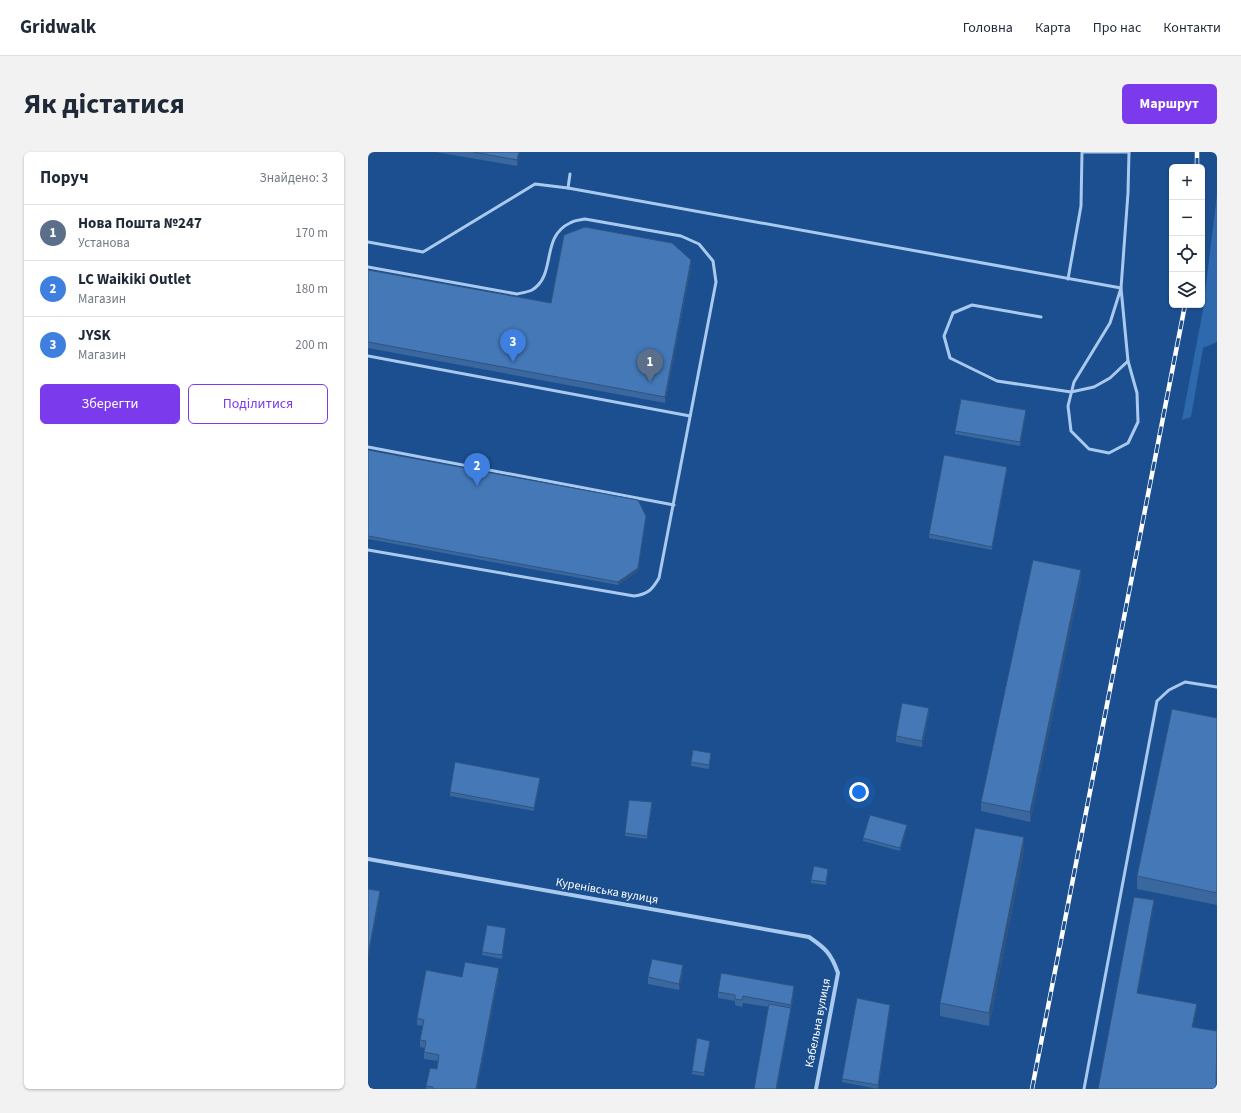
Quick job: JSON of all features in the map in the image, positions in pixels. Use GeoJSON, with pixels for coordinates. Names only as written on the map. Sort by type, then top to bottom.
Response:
{"type":"FeatureCollection","features":[{"type":"Feature","properties":{"kind":"street","name":"Куренівська вулиця"},"geometry":{"type":"LineString","coordinates":[[368,859],[809,937],[824,947],[834,960]]}},
{"type":"Feature","properties":{"kind":"street","name":"Кабельна вулиця"},"geometry":{"type":"LineString","coordinates":[[816,1089],[838,972],[834,960]]}},
{"type":"Feature","properties":{"kind":"lane"},"geometry":{"type":"LineString","coordinates":[[1068,279],[1081,206],[1082,152],[1129,152],[1128,193],[1121,288],[1128,361],[1137,393],[1138,422],[1128,443],[1109,453],[1088,449],[1071,431],[1068,406],[1074,382],[1110,323],[1121,288]]}},
{"type":"Feature","properties":{"kind":"lane"},"geometry":{"type":"LineString","coordinates":[[568,188],[570,174]]}},
{"type":"Feature","properties":{"kind":"lane"},"geometry":{"type":"LineString","coordinates":[[368,242],[423,252],[535,184],[568,188],[1121,288]]}},
{"type":"Feature","properties":{"kind":"lane"},"geometry":{"type":"LineString","coordinates":[[368,267],[517,294],[531,291],[540,283],[546,271],[552,242],[558,230],[570,222],[585,219],[681,236],[699,244],[713,261],[716,282],[674,505],[659,578],[654,588],[644,595],[634,596],[368,550]]}},
{"type":"Feature","properties":{"kind":"lane"},"geometry":{"type":"LineString","coordinates":[[1041,317],[972,305],[953,313],[944,336],[950,358],[997,381],[1072,392],[1094,387],[1110,378],[1128,361]]}},
{"type":"Feature","properties":{"kind":"lane"},"geometry":{"type":"LineString","coordinates":[[368,356],[690,416]]}},
{"type":"Feature","properties":{"kind":"lane"},"geometry":{"type":"LineString","coordinates":[[368,447],[674,505]]}},
{"type":"Feature","properties":{"kind":"lane"},"geometry":{"type":"LineString","coordinates":[[1084,1089],[1157,701],[1169,690],[1185,682],[1217,686]]}},
{"type":"Feature","properties":{"kind":"shaded area"},"geometry":{"type":"Polygon","coordinates":[[[1217,194],[1217,342],[1203,348],[1191,417],[1182,420],[1203,308],[1205,308],[1205,293],[1217,194]]]}},
{"type":"Feature","properties":{"kind":"building"},"geometry":{"type":"Polygon","coordinates":[[[473,152],[519,152],[517,160],[473,152]]]}},
{"type":"Feature","properties":{"kind":"building"},"geometry":{"type":"Polygon","coordinates":[[[585,227],[672,243],[691,260],[665,397],[368,342],[368,270],[551,303],[564,235],[585,227]]]}},
{"type":"Feature","properties":{"kind":"building"},"geometry":{"type":"Polygon","coordinates":[[[961,399],[1026,410],[1020,442],[955,431],[961,399]]]}},
{"type":"Feature","properties":{"kind":"building"},"geometry":{"type":"Polygon","coordinates":[[[368,450],[638,500],[646,516],[638,568],[618,582],[368,536],[368,450]]]}},
{"type":"Feature","properties":{"kind":"building"},"geometry":{"type":"Polygon","coordinates":[[[944,455],[1007,467],[992,547],[929,534],[944,455]]]}},
{"type":"Feature","properties":{"kind":"building"},"geometry":{"type":"Polygon","coordinates":[[[1033,560],[1081,570],[1030,812],[981,802],[1033,560]]]}},
{"type":"Feature","properties":{"kind":"building"},"geometry":{"type":"Polygon","coordinates":[[[902,703],[929,708],[922,741],[896,736],[902,703]]]}},
{"type":"Feature","properties":{"kind":"building"},"geometry":{"type":"Polygon","coordinates":[[[1172,709],[1217,718],[1217,893],[1137,876],[1172,709]]]}},
{"type":"Feature","properties":{"kind":"building"},"geometry":{"type":"Polygon","coordinates":[[[693,750],[711,753],[709,765],[691,762],[693,750]]]}},
{"type":"Feature","properties":{"kind":"building"},"geometry":{"type":"Polygon","coordinates":[[[455,762],[540,778],[534,808],[450,792],[455,762]]]}},
{"type":"Feature","properties":{"kind":"building"},"geometry":{"type":"Polygon","coordinates":[[[629,800],[652,802],[647,836],[625,833],[629,800]]]}},
{"type":"Feature","properties":{"kind":"building"},"geometry":{"type":"Polygon","coordinates":[[[870,815],[907,825],[900,848],[863,838],[870,815]]]}},
{"type":"Feature","properties":{"kind":"building"},"geometry":{"type":"Polygon","coordinates":[[[975,828],[1024,837],[989,1013],[940,1003],[975,828]]]}},
{"type":"Feature","properties":{"kind":"building"},"geometry":{"type":"Polygon","coordinates":[[[814,866],[828,869],[826,882],[811,880],[814,866]]]}},
{"type":"Feature","properties":{"kind":"building"},"geometry":{"type":"Polygon","coordinates":[[[368,889],[380,891],[368,955],[368,889]]]}},
{"type":"Feature","properties":{"kind":"building"},"geometry":{"type":"Polygon","coordinates":[[[1134,897],[1154,900],[1137,993],[1197,1004],[1192,1027],[1217,1031],[1216,1089],[1098,1089],[1134,897]]]}},
{"type":"Feature","properties":{"kind":"building"},"geometry":{"type":"Polygon","coordinates":[[[487,925],[506,928],[502,955],[482,952],[487,925]]]}},
{"type":"Feature","properties":{"kind":"building"},"geometry":{"type":"Polygon","coordinates":[[[652,959],[683,965],[679,984],[648,977],[652,959]]]}},
{"type":"Feature","properties":{"kind":"building"},"geometry":{"type":"Polygon","coordinates":[[[465,962],[499,968],[476,1089],[433,1089],[433,1087],[426,1086],[430,1068],[437,1069],[439,1055],[424,1052],[426,1041],[420,1040],[424,1020],[417,1018],[426,970],[462,977],[465,962]]]}},
{"type":"Feature","properties":{"kind":"building"},"geometry":{"type":"Polygon","coordinates":[[[721,973],[794,986],[791,1005],[743,996],[742,1000],[735,999],[735,995],[718,992],[721,973]]]}},
{"type":"Feature","properties":{"kind":"building"},"geometry":{"type":"Polygon","coordinates":[[[857,998],[890,1005],[878,1085],[842,1079],[857,998]]]}},
{"type":"Feature","properties":{"kind":"building"},"geometry":{"type":"Polygon","coordinates":[[[769,1004],[791,1008],[776,1089],[754,1089],[769,1004]]]}},
{"type":"Feature","properties":{"kind":"building"},"geometry":{"type":"Polygon","coordinates":[[[697,1038],[710,1041],[704,1073],[692,1071],[697,1038]]]}},
{"type":"Feature","properties":{"kind":"railway"},"geometry":{"type":"LineString","coordinates":[[1197,152],[1197,164]]}},
{"type":"Feature","properties":{"kind":"railway"},"geometry":{"type":"LineString","coordinates":[[1032,1089],[1184,308]]}},
{"type":"Feature","properties":{"kind":"place","name":"JYSK"},"geometry":{"type":"Point","coordinates":[513,362]}},
{"type":"Feature","properties":{"kind":"place","name":"Нова Пошта №247"},"geometry":{"type":"Point","coordinates":[650,382]}},
{"type":"Feature","properties":{"kind":"place","name":"LC Waikiki Outlet"},"geometry":{"type":"Point","coordinates":[477,486]}}]}
